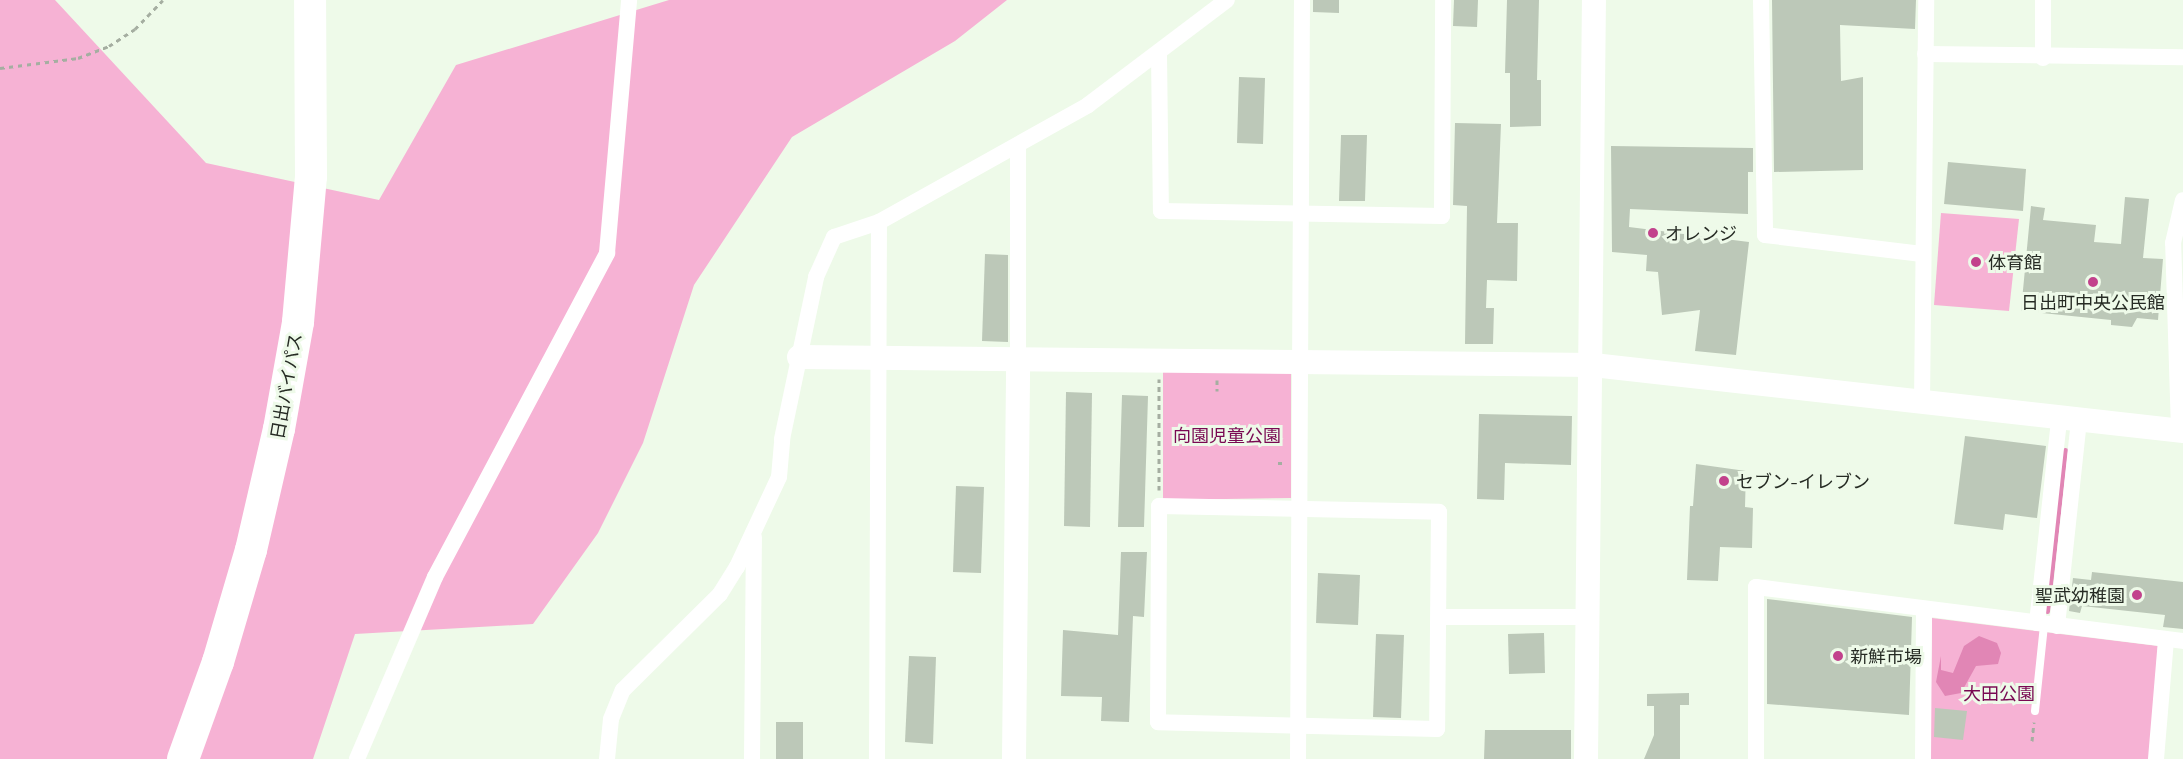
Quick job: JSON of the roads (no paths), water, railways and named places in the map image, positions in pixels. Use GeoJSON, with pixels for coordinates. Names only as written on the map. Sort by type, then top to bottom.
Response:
{"type":"FeatureCollection","features":[{"type":"Feature","properties":{"kind":"highway","name":"日出バイパス"},"geometry":{"type":"LineString","coordinates":[[183,759],[244,572],[279,429],[298,322],[311,177],[310,0]]}},
{"type":"Feature","properties":{"kind":"highway"},"geometry":{"type":"LineString","coordinates":[[311,177],[324,56],[323,0]]}},
{"type":"Feature","properties":{"kind":"street"},"geometry":{"type":"LineString","coordinates":[[357,759],[435,577],[607,253],[629,0]]}},
{"type":"Feature","properties":{"kind":"street"},"geometry":{"type":"LineString","coordinates":[[607,759],[610,719],[623,690],[720,594],[737,567],[779,477],[782,439],[816,277],[827,246],[834,237],[879,222],[1088,105],[1160,54],[1227,0]]}},
{"type":"Feature","properties":{"kind":"street"},"geometry":{"type":"LineString","coordinates":[[1298,759],[1302,0]]}},
{"type":"Feature","properties":{"kind":"street"},"geometry":{"type":"LineString","coordinates":[[1160,54],[1161,211],[1442,216],[1443,0]]}},
{"type":"Feature","properties":{"kind":"street"},"geometry":{"type":"LineString","coordinates":[[1586,759],[1593,365],[1594,0]]}},
{"type":"Feature","properties":{"kind":"street"},"geometry":{"type":"LineString","coordinates":[[1761,0],[1766,235],[1922,254]]}},
{"type":"Feature","properties":{"kind":"street"},"geometry":{"type":"LineString","coordinates":[[1922,404],[1926,0]]}},
{"type":"Feature","properties":{"kind":"street"},"geometry":{"type":"LineString","coordinates":[[2043,0],[2043,58]]}},
{"type":"Feature","properties":{"kind":"street"},"geometry":{"type":"LineString","coordinates":[[1925,54],[2043,58],[2183,57]]}},
{"type":"Feature","properties":{"kind":"street"},"geometry":{"type":"LineString","coordinates":[[1014,759],[1018,145]]}},
{"type":"Feature","properties":{"kind":"street"},"geometry":{"type":"LineString","coordinates":[[799,357],[1593,365],[1922,404],[2181,430],[2174,243],[2183,200]]}},
{"type":"Feature","properties":{"kind":"street"},"geometry":{"type":"LineString","coordinates":[[877,759],[879,222]]}},
{"type":"Feature","properties":{"kind":"street"},"geometry":{"type":"LineString","coordinates":[[2046,624],[2069,420]]}},
{"type":"Feature","properties":{"kind":"street"},"geometry":{"type":"LineString","coordinates":[[1159,506],[1299,507],[1439,512],[1437,729],[1158,722],[1159,506]]}},
{"type":"Feature","properties":{"kind":"street"},"geometry":{"type":"LineString","coordinates":[[752,759],[754,530]]}},
{"type":"Feature","properties":{"kind":"street"},"geometry":{"type":"LineString","coordinates":[[1756,759],[1756,587],[2183,641]]}},
{"type":"Feature","properties":{"kind":"street"},"geometry":{"type":"LineString","coordinates":[[1923,759],[1924,609]]}},
{"type":"Feature","properties":{"kind":"street"},"geometry":{"type":"LineString","coordinates":[[1439,617],[1588,617]]}},
{"type":"Feature","properties":{"kind":"street"},"geometry":{"type":"LineString","coordinates":[[2156,759],[2166,640]]}},
{"type":"Feature","properties":{"kind":"lane"},"geometry":{"type":"LineString","coordinates":[[2035,711],[2046,624]]}},
{"type":"Feature","properties":{"kind":"waterway"},"geometry":{"type":"LineString","coordinates":[[2047,611],[2065,450]]}},
{"type":"Feature","properties":{"kind":"place","name":"オレンジ"},"geometry":{"type":"Point","coordinates":[1653,233]}},
{"type":"Feature","properties":{"kind":"place","name":"体育館"},"geometry":{"type":"Point","coordinates":[1976,262]}},
{"type":"Feature","properties":{"kind":"place","name":"日出町中央公民館"},"geometry":{"type":"Point","coordinates":[2093,282]}},
{"type":"Feature","properties":{"kind":"place","name":"セブン-イレブン"},"geometry":{"type":"Point","coordinates":[1724,481]}},
{"type":"Feature","properties":{"kind":"place","name":"聖武幼稚園"},"geometry":{"type":"Point","coordinates":[2137,595]}},
{"type":"Feature","properties":{"kind":"place","name":"新鮮市場"},"geometry":{"type":"Point","coordinates":[1838,656]}},
{"type":"Feature","properties":{"kind":"park label","name":"向園児童公園"},"geometry":{"type":"Point","coordinates":[1227,435]}},
{"type":"Feature","properties":{"kind":"park label","name":"大田公園"},"geometry":{"type":"Point","coordinates":[1999,693]}}]}
